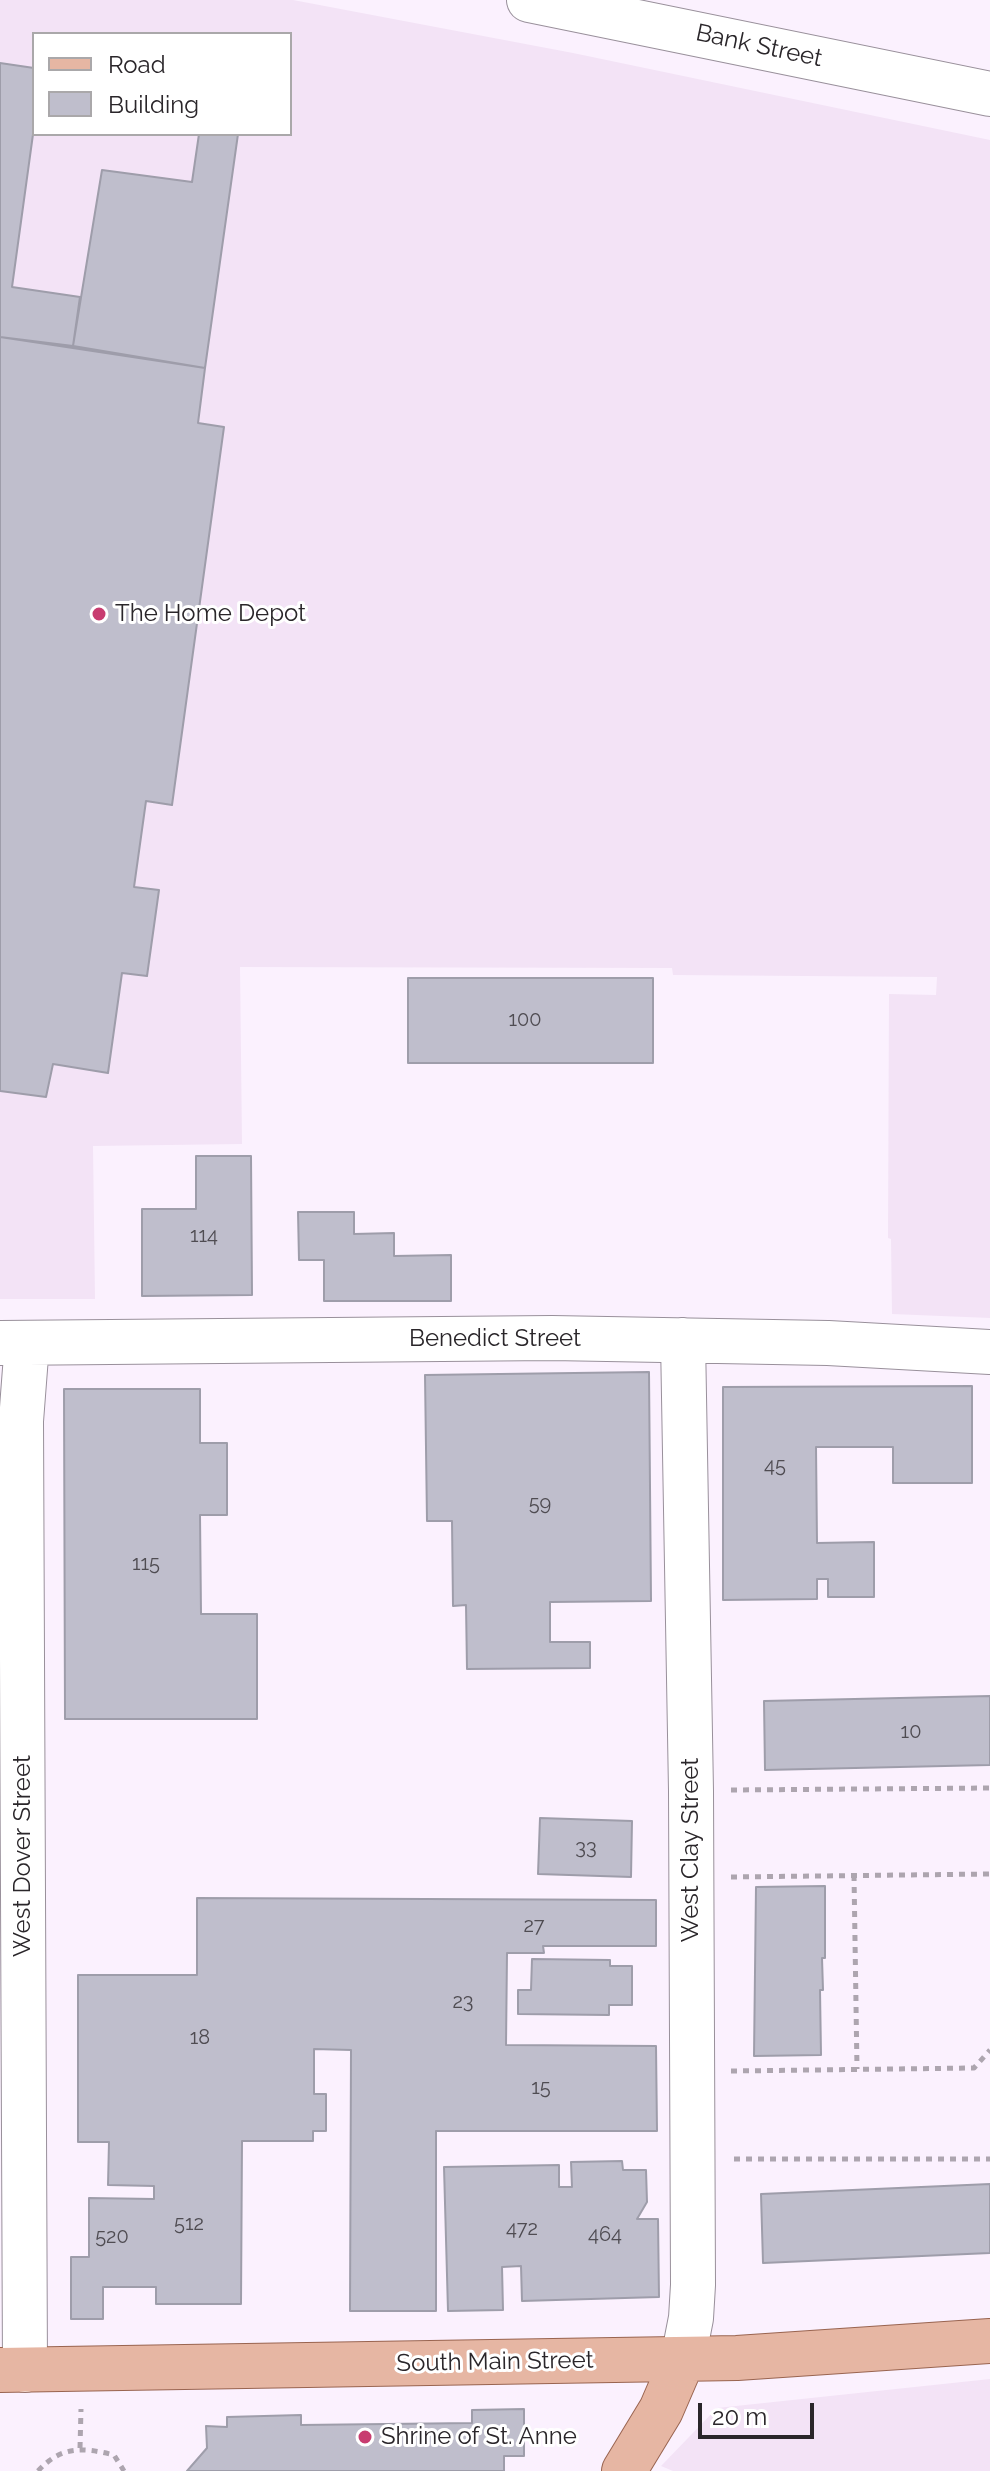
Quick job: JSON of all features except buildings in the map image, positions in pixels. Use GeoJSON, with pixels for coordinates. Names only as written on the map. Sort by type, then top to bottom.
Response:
{"type":"FeatureCollection","features":[{"type":"Feature","properties":{"kind":"main road","name":"South Main Street"},"geometry":{"type":"LineString","coordinates":[[13,2370],[737,2358],[990,2341]]}},
{"type":"Feature","properties":{"kind":"main road"},"geometry":{"type":"LineString","coordinates":[[624,2471],[661,2410],[683,2359]]}},
{"type":"Feature","properties":{"kind":"street","name":"Bank Street"},"geometry":{"type":"LineString","coordinates":[[529,0],[990,94]]}},
{"type":"Feature","properties":{"kind":"street","name":"Benedict Street"},"geometry":{"type":"LineString","coordinates":[[14,1343],[552,1338],[883,1345],[990,1352]]}},
{"type":"Feature","properties":{"kind":"street","name":"West Clay Street"},"geometry":{"type":"LineString","coordinates":[[683,1340],[693,2072],[693,2285],[691,2318],[683,2359]]}},
{"type":"Feature","properties":{"kind":"street","name":"West Dover Street"},"geometry":{"type":"LineString","coordinates":[[13,2370],[21,1421],[14,1343]]}},
{"type":"Feature","properties":{"kind":"path"},"geometry":{"type":"LineString","coordinates":[[691,1791],[990,1788]]}},
{"type":"Feature","properties":{"kind":"path"},"geometry":{"type":"LineString","coordinates":[[692,1878],[990,1874]]}},
{"type":"Feature","properties":{"kind":"path"},"geometry":{"type":"LineString","coordinates":[[854,1875],[857,2069]]}},
{"type":"Feature","properties":{"kind":"path"},"geometry":{"type":"LineString","coordinates":[[693,2072],[974,2068],[990,2050]]}},
{"type":"Feature","properties":{"kind":"path"},"geometry":{"type":"LineString","coordinates":[[693,2160],[990,2159]]}},
{"type":"Feature","properties":{"kind":"path"},"geometry":{"type":"LineString","coordinates":[[38,2471],[61,2452],[80,2448],[114,2455],[124,2471]]}},
{"type":"Feature","properties":{"kind":"shaded area"},"geometry":{"type":"Polygon","coordinates":[[[0,0],[293,0],[573,53],[990,140],[990,1318],[892,1314],[891,1239],[888,1238],[889,994],[936,995],[937,977],[673,975],[672,968],[240,967],[242,1144],[93,1146],[95,1299],[0,1299],[0,0]]]}},
{"type":"Feature","properties":{"kind":"shaded area"},"geometry":{"type":"Polygon","coordinates":[[[990,2379],[990,2471],[673,2471],[661,2466],[717,2408],[990,2379]]]}},
{"type":"Feature","properties":{"kind":"place","name":"The Home Depot"},"geometry":{"type":"Point","coordinates":[99,614]}},
{"type":"Feature","properties":{"kind":"place","name":"Shrine of St. Anne"},"geometry":{"type":"Point","coordinates":[365,2437]}}]}
